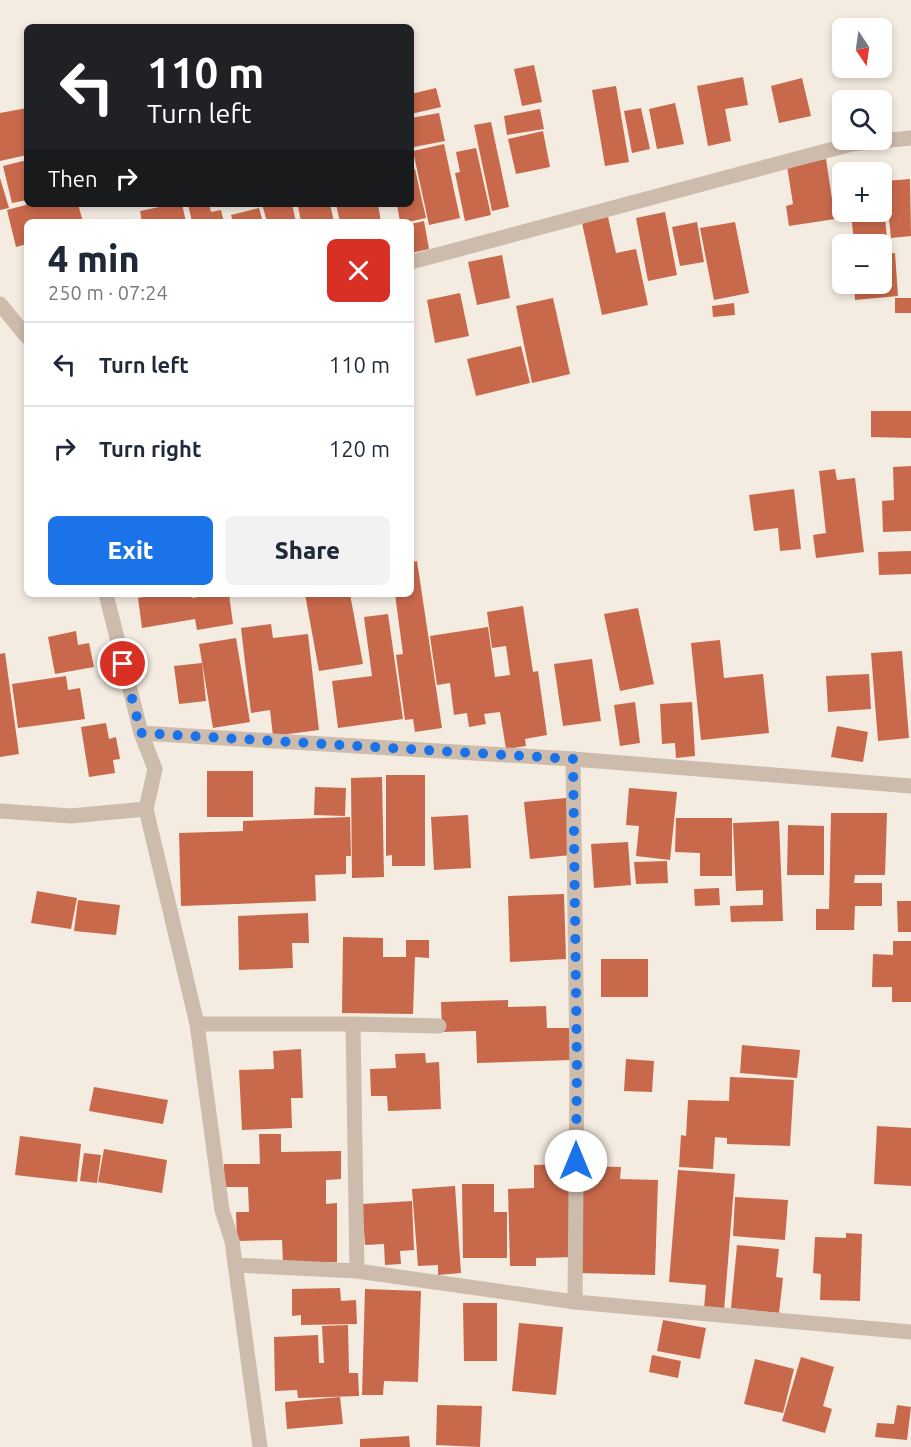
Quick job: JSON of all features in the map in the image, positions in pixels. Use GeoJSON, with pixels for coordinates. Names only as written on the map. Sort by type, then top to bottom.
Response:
{"type":"FeatureCollection","features":[{"type":"Feature","properties":{"kind":"street"},"geometry":{"type":"LineString","coordinates":[[414,261],[852,144],[911,138]]}},
{"type":"Feature","properties":{"kind":"street"},"geometry":{"type":"LineString","coordinates":[[0,304],[24,333]]}},
{"type":"Feature","properties":{"kind":"street"},"geometry":{"type":"LineString","coordinates":[[107,597],[141,733],[155,769],[146,809],[197,1024],[222,1210],[232,1241],[260,1447]]}},
{"type":"Feature","properties":{"kind":"street"},"geometry":{"type":"LineString","coordinates":[[141,733],[573,759],[911,786]]}},
{"type":"Feature","properties":{"kind":"street"},"geometry":{"type":"LineString","coordinates":[[573,759],[577,1067],[575,1302]]}},
{"type":"Feature","properties":{"kind":"street"},"geometry":{"type":"LineString","coordinates":[[0,811],[70,816],[146,809]]}},
{"type":"Feature","properties":{"kind":"street"},"geometry":{"type":"LineString","coordinates":[[197,1024],[439,1026]]}},
{"type":"Feature","properties":{"kind":"street"},"geometry":{"type":"LineString","coordinates":[[353,1024],[357,1271]]}},
{"type":"Feature","properties":{"kind":"street"},"geometry":{"type":"LineString","coordinates":[[235,1265],[357,1271],[575,1302],[911,1332]]}},
{"type":"Feature","properties":{"kind":"building"},"geometry":{"type":"Polygon","coordinates":[[[534,65],[542,102],[522,106],[514,69],[534,65]]]}},
{"type":"Feature","properties":{"kind":"building"},"geometry":{"type":"Polygon","coordinates":[[[743,77],[748,105],[725,109],[731,141],[708,146],[697,86],[743,77]]]}},
{"type":"Feature","properties":{"kind":"building"},"geometry":{"type":"Polygon","coordinates":[[[802,78],[811,116],[779,123],[771,86],[802,78]]]}},
{"type":"Feature","properties":{"kind":"building"},"geometry":{"type":"Polygon","coordinates":[[[616,86],[629,162],[605,166],[592,90],[616,86]]]}},
{"type":"Feature","properties":{"kind":"building"},"geometry":{"type":"Polygon","coordinates":[[[436,88],[441,107],[414,113],[414,93],[436,88]]]}},
{"type":"Feature","properties":{"kind":"building"},"geometry":{"type":"Polygon","coordinates":[[[675,103],[684,144],[657,149],[649,109],[675,103]]]}},
{"type":"Feature","properties":{"kind":"building"},"geometry":{"type":"Polygon","coordinates":[[[641,108],[650,149],[632,153],[624,111],[641,108]]]}},
{"type":"Feature","properties":{"kind":"building"},"geometry":{"type":"Polygon","coordinates":[[[24,109],[24,156],[0,161],[0,113],[24,109]]]}},
{"type":"Feature","properties":{"kind":"building"},"geometry":{"type":"Polygon","coordinates":[[[540,109],[544,129],[507,135],[504,116],[540,109]]]}},
{"type":"Feature","properties":{"kind":"building"},"geometry":{"type":"Polygon","coordinates":[[[439,113],[445,141],[414,147],[414,117],[439,113]]]}},
{"type":"Feature","properties":{"kind":"building"},"geometry":{"type":"Polygon","coordinates":[[[491,122],[509,207],[492,211],[474,125],[491,122]]]}},
{"type":"Feature","properties":{"kind":"building"},"geometry":{"type":"Polygon","coordinates":[[[543,131],[550,167],[516,174],[508,139],[543,131]]]}},
{"type":"Feature","properties":{"kind":"building"},"geometry":{"type":"Polygon","coordinates":[[[444,144],[460,218],[429,225],[414,151],[444,144]]]}},
{"type":"Feature","properties":{"kind":"building"},"geometry":{"type":"Polygon","coordinates":[[[476,148],[491,215],[465,221],[455,173],[460,172],[456,152],[476,148]]]}},
{"type":"Feature","properties":{"kind":"building"},"geometry":{"type":"Polygon","coordinates":[[[826,159],[832,199],[832,219],[789,226],[786,206],[793,204],[787,166],[826,159]]]}},
{"type":"Feature","properties":{"kind":"building"},"geometry":{"type":"Polygon","coordinates":[[[24,161],[24,201],[12,203],[3,166],[24,161]]]}},
{"type":"Feature","properties":{"kind":"building"},"geometry":{"type":"Polygon","coordinates":[[[414,169],[426,218],[414,221],[400,219],[398,207],[414,207],[414,169]]]}},
{"type":"Feature","properties":{"kind":"building"},"geometry":{"type":"Polygon","coordinates":[[[0,178],[9,208],[0,210],[0,178]]]}},
{"type":"Feature","properties":{"kind":"building"},"geometry":{"type":"Polygon","coordinates":[[[910,179],[911,236],[892,238],[891,234],[892,180],[910,179]]]}},
{"type":"Feature","properties":{"kind":"building"},"geometry":{"type":"Polygon","coordinates":[[[24,205],[79,207],[82,219],[24,219],[24,245],[16,247],[7,210],[24,205]]]}},
{"type":"Feature","properties":{"kind":"building"},"geometry":{"type":"Polygon","coordinates":[[[159,207],[183,207],[185,219],[141,219],[140,211],[159,207]]]}},
{"type":"Feature","properties":{"kind":"building"},"geometry":{"type":"Polygon","coordinates":[[[189,207],[210,207],[211,212],[221,210],[223,219],[191,219],[189,207]]]}},
{"type":"Feature","properties":{"kind":"building"},"geometry":{"type":"Polygon","coordinates":[[[263,207],[293,207],[295,219],[266,219],[263,207]]]}},
{"type":"Feature","properties":{"kind":"building"},"geometry":{"type":"Polygon","coordinates":[[[298,207],[331,207],[333,219],[300,219],[298,207]]]}},
{"type":"Feature","properties":{"kind":"building"},"geometry":{"type":"Polygon","coordinates":[[[337,207],[378,207],[380,219],[339,219],[337,207]]]}},
{"type":"Feature","properties":{"kind":"building"},"geometry":{"type":"Polygon","coordinates":[[[259,208],[262,219],[232,219],[231,215],[259,208]]]}},
{"type":"Feature","properties":{"kind":"building"},"geometry":{"type":"Polygon","coordinates":[[[665,212],[677,275],[648,281],[636,218],[665,212]]]}},
{"type":"Feature","properties":{"kind":"building"},"geometry":{"type":"Polygon","coordinates":[[[608,217],[616,253],[636,249],[648,305],[602,315],[582,223],[608,217]]]}},
{"type":"Feature","properties":{"kind":"building"},"geometry":{"type":"Polygon","coordinates":[[[424,221],[429,249],[414,252],[414,223],[424,221]]]}},
{"type":"Feature","properties":{"kind":"building"},"geometry":{"type":"Polygon","coordinates":[[[697,222],[704,262],[680,266],[672,227],[697,222]]]}},
{"type":"Feature","properties":{"kind":"building"},"geometry":{"type":"Polygon","coordinates":[[[735,222],[749,293],[714,300],[700,228],[735,222]]]}},
{"type":"Feature","properties":{"kind":"building"},"geometry":{"type":"Polygon","coordinates":[[[852,222],[885,222],[887,234],[853,234],[852,222]]]}},
{"type":"Feature","properties":{"kind":"building"},"geometry":{"type":"Polygon","coordinates":[[[892,253],[895,253],[898,296],[855,300],[855,294],[892,294],[892,253]]]}},
{"type":"Feature","properties":{"kind":"building"},"geometry":{"type":"Polygon","coordinates":[[[502,255],[510,298],[477,305],[468,262],[502,255]]]}},
{"type":"Feature","properties":{"kind":"building"},"geometry":{"type":"Polygon","coordinates":[[[460,293],[469,336],[435,343],[427,300],[460,293]]]}},
{"type":"Feature","properties":{"kind":"building"},"geometry":{"type":"Polygon","coordinates":[[[553,298],[570,374],[532,383],[516,306],[553,298]]]}},
{"type":"Feature","properties":{"kind":"building"},"geometry":{"type":"Polygon","coordinates":[[[895,298],[911,298],[911,313],[895,313],[895,298]]]}},
{"type":"Feature","properties":{"kind":"building"},"geometry":{"type":"Polygon","coordinates":[[[734,303],[735,315],[713,317],[712,306],[734,303]]]}},
{"type":"Feature","properties":{"kind":"building"},"geometry":{"type":"Polygon","coordinates":[[[521,346],[530,383],[476,396],[467,359],[521,346]]]}},
{"type":"Feature","properties":{"kind":"building"},"geometry":{"type":"Polygon","coordinates":[[[871,411],[911,411],[911,438],[871,437],[871,411]]]}},
{"type":"Feature","properties":{"kind":"building"},"geometry":{"type":"Polygon","coordinates":[[[911,466],[911,531],[883,532],[882,501],[894,500],[893,467],[911,466]]]}},
{"type":"Feature","properties":{"kind":"building"},"geometry":{"type":"Polygon","coordinates":[[[835,469],[837,480],[855,478],[864,552],[816,558],[813,535],[826,533],[819,471],[835,469]]]}},
{"type":"Feature","properties":{"kind":"building"},"geometry":{"type":"Polygon","coordinates":[[[794,489],[801,549],[780,551],[778,528],[754,531],[749,495],[794,489]]]}},
{"type":"Feature","properties":{"kind":"building"},"geometry":{"type":"Polygon","coordinates":[[[911,551],[911,574],[879,575],[878,552],[911,551]]]}},
{"type":"Feature","properties":{"kind":"building"},"geometry":{"type":"Polygon","coordinates":[[[417,561],[442,728],[415,732],[413,719],[405,720],[396,655],[403,654],[395,597],[414,597],[414,562],[417,561]]]}},
{"type":"Feature","properties":{"kind":"building"},"geometry":{"type":"Polygon","coordinates":[[[229,597],[233,624],[197,630],[195,619],[142,628],[138,598],[229,597]]]}},
{"type":"Feature","properties":{"kind":"building"},"geometry":{"type":"Polygon","coordinates":[[[306,597],[351,597],[363,664],[319,671],[306,597]]]}},
{"type":"Feature","properties":{"kind":"building"},"geometry":{"type":"Polygon","coordinates":[[[523,606],[533,672],[538,671],[547,735],[525,739],[526,746],[506,749],[500,712],[484,714],[486,724],[469,727],[467,713],[454,715],[450,683],[437,685],[430,636],[488,627],[495,677],[510,675],[506,646],[492,648],[487,612],[523,606]]]}},
{"type":"Feature","properties":{"kind":"building"},"geometry":{"type":"Polygon","coordinates":[[[638,608],[654,684],[620,691],[604,614],[638,608]]]}},
{"type":"Feature","properties":{"kind":"building"},"geometry":{"type":"Polygon","coordinates":[[[388,614],[403,719],[338,728],[332,681],[372,676],[364,617],[388,614]]]}},
{"type":"Feature","properties":{"kind":"building"},"geometry":{"type":"Polygon","coordinates":[[[271,624],[273,638],[308,634],[319,730],[273,736],[270,710],[251,713],[241,628],[271,624]]]}},
{"type":"Feature","properties":{"kind":"building"},"geometry":{"type":"Polygon","coordinates":[[[76,631],[78,645],[89,643],[94,667],[55,674],[48,637],[76,631]]]}},
{"type":"Feature","properties":{"kind":"building"},"geometry":{"type":"Polygon","coordinates":[[[236,638],[250,722],[213,728],[199,644],[236,638]]]}},
{"type":"Feature","properties":{"kind":"building"},"geometry":{"type":"Polygon","coordinates":[[[720,640],[724,678],[763,674],[769,733],[701,740],[691,643],[720,640]]]}},
{"type":"Feature","properties":{"kind":"building"},"geometry":{"type":"Polygon","coordinates":[[[902,651],[909,738],[878,741],[871,653],[902,651]]]}},
{"type":"Feature","properties":{"kind":"building"},"geometry":{"type":"Polygon","coordinates":[[[5,653],[19,754],[0,757],[0,654],[5,653]]]}},
{"type":"Feature","properties":{"kind":"building"},"geometry":{"type":"Polygon","coordinates":[[[592,659],[601,721],[563,726],[554,664],[592,659]]]}},
{"type":"Feature","properties":{"kind":"building"},"geometry":{"type":"Polygon","coordinates":[[[202,663],[206,701],[179,704],[174,666],[202,663]]]}},
{"type":"Feature","properties":{"kind":"building"},"geometry":{"type":"Polygon","coordinates":[[[869,674],[871,709],[828,712],[826,676],[869,674]]]}},
{"type":"Feature","properties":{"kind":"building"},"geometry":{"type":"Polygon","coordinates":[[[66,676],[68,690],[80,688],[85,719],[18,728],[12,684],[66,676]]]}},
{"type":"Feature","properties":{"kind":"building"},"geometry":{"type":"Polygon","coordinates":[[[635,702],[640,743],[620,746],[614,705],[635,702]]]}},
{"type":"Feature","properties":{"kind":"building"},"geometry":{"type":"Polygon","coordinates":[[[692,702],[695,756],[676,758],[675,743],[662,744],[660,704],[692,702]]]}},
{"type":"Feature","properties":{"kind":"building"},"geometry":{"type":"Polygon","coordinates":[[[106,723],[109,739],[116,737],[120,759],[113,760],[115,773],[89,777],[81,727],[106,723]]]}},
{"type":"Feature","properties":{"kind":"building"},"geometry":{"type":"Polygon","coordinates":[[[837,726],[868,732],[863,762],[831,757],[837,726]]]}},
{"type":"Feature","properties":{"kind":"building"},"geometry":{"type":"Polygon","coordinates":[[[207,771],[253,771],[253,817],[207,817],[207,771]]]}},
{"type":"Feature","properties":{"kind":"building"},"geometry":{"type":"Polygon","coordinates":[[[386,775],[425,775],[425,866],[392,866],[392,855],[386,856],[386,775]]]}},
{"type":"Feature","properties":{"kind":"building"},"geometry":{"type":"Polygon","coordinates":[[[382,777],[384,877],[352,878],[351,778],[382,777]]]}},
{"type":"Feature","properties":{"kind":"building"},"geometry":{"type":"Polygon","coordinates":[[[315,787],[346,788],[345,816],[314,815],[315,787]]]}},
{"type":"Feature","properties":{"kind":"building"},"geometry":{"type":"Polygon","coordinates":[[[629,788],[677,792],[670,860],[636,856],[639,826],[626,825],[629,788]]]}},
{"type":"Feature","properties":{"kind":"building"},"geometry":{"type":"Polygon","coordinates":[[[566,798],[571,855],[530,859],[524,802],[566,798]]]}},
{"type":"Feature","properties":{"kind":"building"},"geometry":{"type":"Polygon","coordinates":[[[831,813],[887,813],[885,875],[855,875],[854,883],[882,883],[882,906],[855,906],[854,930],[816,930],[816,909],[829,909],[831,813]]]}},
{"type":"Feature","properties":{"kind":"building"},"geometry":{"type":"Polygon","coordinates":[[[468,815],[471,868],[434,870],[431,817],[468,815]]]}},
{"type":"Feature","properties":{"kind":"building"},"geometry":{"type":"Polygon","coordinates":[[[350,817],[351,856],[346,856],[346,874],[315,875],[316,901],[181,906],[179,833],[243,831],[243,821],[350,817]]]}},
{"type":"Feature","properties":{"kind":"building"},"geometry":{"type":"Polygon","coordinates":[[[676,818],[732,818],[732,876],[700,876],[700,853],[675,852],[676,818]]]}},
{"type":"Feature","properties":{"kind":"building"},"geometry":{"type":"Polygon","coordinates":[[[779,821],[783,921],[731,922],[730,906],[763,905],[763,890],[736,891],[733,823],[779,821]]]}},
{"type":"Feature","properties":{"kind":"building"},"geometry":{"type":"Polygon","coordinates":[[[788,825],[824,826],[824,875],[787,875],[788,825]]]}},
{"type":"Feature","properties":{"kind":"building"},"geometry":{"type":"Polygon","coordinates":[[[628,842],[631,885],[594,888],[591,844],[628,842]]]}},
{"type":"Feature","properties":{"kind":"building"},"geometry":{"type":"Polygon","coordinates":[[[667,861],[668,883],[636,884],[634,862],[667,861]]]}},
{"type":"Feature","properties":{"kind":"building"},"geometry":{"type":"Polygon","coordinates":[[[719,888],[720,905],[695,906],[694,889],[719,888]]]}},
{"type":"Feature","properties":{"kind":"building"},"geometry":{"type":"Polygon","coordinates":[[[37,891],[77,898],[71,929],[31,923],[37,891]]]}},
{"type":"Feature","properties":{"kind":"building"},"geometry":{"type":"Polygon","coordinates":[[[564,894],[566,959],[510,962],[508,896],[564,894]]]}},
{"type":"Feature","properties":{"kind":"building"},"geometry":{"type":"Polygon","coordinates":[[[78,900],[120,905],[116,935],[74,931],[78,900]]]}},
{"type":"Feature","properties":{"kind":"building"},"geometry":{"type":"Polygon","coordinates":[[[897,901],[911,901],[911,932],[898,932],[897,901]]]}},
{"type":"Feature","properties":{"kind":"building"},"geometry":{"type":"Polygon","coordinates":[[[308,913],[309,943],[292,943],[293,968],[239,970],[238,916],[308,913]]]}},
{"type":"Feature","properties":{"kind":"building"},"geometry":{"type":"Polygon","coordinates":[[[343,937],[383,938],[383,957],[406,957],[406,940],[429,940],[429,958],[415,957],[413,1014],[342,1013],[343,937]]]}},
{"type":"Feature","properties":{"kind":"building"},"geometry":{"type":"Polygon","coordinates":[[[893,941],[911,941],[911,1002],[892,1002],[892,987],[872,987],[873,954],[893,955],[893,941]]]}},
{"type":"Feature","properties":{"kind":"building"},"geometry":{"type":"Polygon","coordinates":[[[601,959],[648,959],[648,997],[601,997],[601,959]]]}},
{"type":"Feature","properties":{"kind":"building"},"geometry":{"type":"Polygon","coordinates":[[[508,1000],[508,1007],[546,1006],[547,1028],[569,1028],[570,1060],[477,1063],[476,1031],[442,1032],[441,1002],[508,1000]]]}},
{"type":"Feature","properties":{"kind":"building"},"geometry":{"type":"Polygon","coordinates":[[[742,1045],[800,1050],[797,1078],[740,1073],[742,1045]]]}},
{"type":"Feature","properties":{"kind":"building"},"geometry":{"type":"Polygon","coordinates":[[[301,1049],[303,1098],[291,1098],[292,1128],[242,1130],[239,1070],[274,1069],[273,1051],[301,1049]]]}},
{"type":"Feature","properties":{"kind":"building"},"geometry":{"type":"Polygon","coordinates":[[[425,1053],[426,1063],[439,1062],[441,1109],[388,1111],[387,1096],[371,1096],[370,1069],[396,1068],[395,1054],[425,1053]]]}},
{"type":"Feature","properties":{"kind":"building"},"geometry":{"type":"Polygon","coordinates":[[[626,1059],[654,1061],[652,1092],[624,1091],[626,1059]]]}},
{"type":"Feature","properties":{"kind":"building"},"geometry":{"type":"Polygon","coordinates":[[[730,1077],[794,1080],[790,1146],[727,1144],[727,1138],[715,1137],[713,1169],[679,1167],[681,1135],[686,1136],[688,1100],[729,1101],[730,1077]]]}},
{"type":"Feature","properties":{"kind":"building"},"geometry":{"type":"Polygon","coordinates":[[[94,1087],[168,1100],[163,1124],[89,1111],[94,1087]]]}},
{"type":"Feature","properties":{"kind":"building"},"geometry":{"type":"Polygon","coordinates":[[[877,1126],[911,1128],[911,1186],[874,1184],[877,1126]]]}},
{"type":"Feature","properties":{"kind":"building"},"geometry":{"type":"Polygon","coordinates":[[[259,1134],[281,1134],[281,1152],[341,1151],[341,1179],[326,1180],[326,1204],[337,1203],[337,1262],[283,1263],[282,1240],[237,1241],[236,1212],[249,1212],[248,1187],[224,1187],[224,1164],[260,1164],[259,1134]]]}},
{"type":"Feature","properties":{"kind":"building"},"geometry":{"type":"Polygon","coordinates":[[[20,1136],[81,1144],[77,1182],[15,1175],[20,1136]]]}},
{"type":"Feature","properties":{"kind":"building"},"geometry":{"type":"Polygon","coordinates":[[[104,1149],[167,1160],[162,1193],[98,1182],[104,1149]]]}},
{"type":"Feature","properties":{"kind":"building"},"geometry":{"type":"Polygon","coordinates":[[[84,1153],[101,1155],[97,1183],[80,1181],[84,1153]]]}},
{"type":"Feature","properties":{"kind":"building"},"geometry":{"type":"Polygon","coordinates":[[[572,1164],[574,1257],[536,1258],[536,1266],[510,1266],[508,1189],[534,1188],[534,1165],[572,1164]]]}},
{"type":"Feature","properties":{"kind":"building"},"geometry":{"type":"Polygon","coordinates":[[[582,1166],[621,1167],[620,1179],[658,1180],[655,1275],[579,1273],[582,1166]]]}},
{"type":"Feature","properties":{"kind":"building"},"geometry":{"type":"Polygon","coordinates":[[[678,1170],[735,1174],[724,1311],[704,1309],[706,1285],[669,1282],[678,1170]]]}},
{"type":"Feature","properties":{"kind":"building"},"geometry":{"type":"Polygon","coordinates":[[[462,1184],[494,1184],[494,1212],[507,1212],[507,1258],[463,1258],[462,1184]]]}},
{"type":"Feature","properties":{"kind":"building"},"geometry":{"type":"Polygon","coordinates":[[[455,1186],[461,1273],[438,1275],[438,1265],[418,1266],[412,1189],[455,1186]]]}},
{"type":"Feature","properties":{"kind":"building"},"geometry":{"type":"Polygon","coordinates":[[[735,1197],[788,1200],[785,1240],[733,1236],[735,1197]]]}},
{"type":"Feature","properties":{"kind":"building"},"geometry":{"type":"Polygon","coordinates":[[[412,1201],[414,1250],[400,1251],[401,1264],[385,1265],[384,1244],[365,1245],[362,1204],[412,1201]]]}},
{"type":"Feature","properties":{"kind":"building"},"geometry":{"type":"Polygon","coordinates":[[[846,1233],[862,1234],[860,1301],[820,1300],[821,1274],[813,1273],[815,1237],[846,1238],[846,1233]]]}},
{"type":"Feature","properties":{"kind":"building"},"geometry":{"type":"Polygon","coordinates":[[[737,1245],[779,1249],[776,1277],[783,1278],[779,1313],[731,1308],[737,1245]]]}},
{"type":"Feature","properties":{"kind":"building"},"geometry":{"type":"Polygon","coordinates":[[[340,1288],[341,1301],[356,1300],[357,1324],[301,1325],[301,1315],[292,1316],[292,1289],[340,1288]]]}},
{"type":"Feature","properties":{"kind":"building"},"geometry":{"type":"Polygon","coordinates":[[[365,1289],[421,1291],[418,1382],[384,1381],[383,1395],[362,1395],[365,1289]]]}},
{"type":"Feature","properties":{"kind":"building"},"geometry":{"type":"Polygon","coordinates":[[[463,1303],[497,1303],[497,1361],[464,1361],[463,1303]]]}},
{"type":"Feature","properties":{"kind":"building"},"geometry":{"type":"Polygon","coordinates":[[[663,1320],[706,1328],[700,1359],[657,1351],[663,1320]]]}},
{"type":"Feature","properties":{"kind":"building"},"geometry":{"type":"Polygon","coordinates":[[[519,1323],[563,1327],[556,1395],[512,1391],[519,1323]]]}},
{"type":"Feature","properties":{"kind":"building"},"geometry":{"type":"Polygon","coordinates":[[[348,1325],[349,1373],[358,1373],[359,1396],[298,1398],[297,1390],[275,1391],[274,1337],[318,1335],[319,1363],[324,1363],[322,1326],[348,1325]]]}},
{"type":"Feature","properties":{"kind":"building"},"geometry":{"type":"Polygon","coordinates":[[[652,1355],[681,1361],[678,1378],[649,1372],[652,1355]]]}},
{"type":"Feature","properties":{"kind":"building"},"geometry":{"type":"Polygon","coordinates":[[[801,1357],[834,1367],[823,1406],[832,1409],[825,1433],[782,1421],[801,1357]]]}},
{"type":"Feature","properties":{"kind":"building"},"geometry":{"type":"Polygon","coordinates":[[[755,1359],[794,1369],[783,1413],[744,1404],[755,1359]]]}},
{"type":"Feature","properties":{"kind":"building"},"geometry":{"type":"Polygon","coordinates":[[[340,1397],[343,1424],[287,1429],[285,1402],[340,1397]]]}},
{"type":"Feature","properties":{"kind":"building"},"geometry":{"type":"Polygon","coordinates":[[[437,1405],[482,1406],[480,1447],[436,1445],[437,1405]]]}},
{"type":"Feature","properties":{"kind":"building"},"geometry":{"type":"Polygon","coordinates":[[[897,1405],[911,1407],[907,1440],[875,1437],[877,1423],[894,1424],[897,1405]]]}},
{"type":"Feature","properties":{"kind":"building"},"geometry":{"type":"Polygon","coordinates":[[[409,1436],[410,1447],[360,1447],[360,1439],[409,1436]]]}},
{"type":"Feature","properties":{"kind":"route"},"geometry":{"type":"LineString","coordinates":[[123,664],[141,733],[573,759],[576,1161]]}}]}
